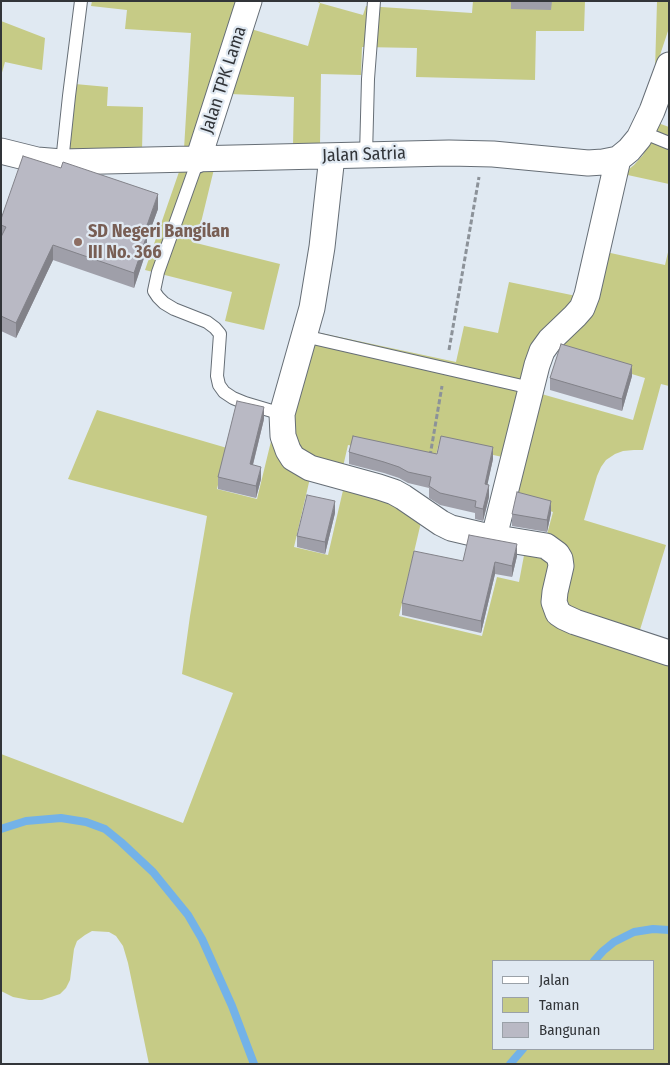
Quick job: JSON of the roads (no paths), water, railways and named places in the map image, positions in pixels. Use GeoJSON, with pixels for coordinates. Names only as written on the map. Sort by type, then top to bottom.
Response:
{"type":"FeatureCollection","features":[{"type":"Feature","properties":{"kind":"street","name":"Jalan TPK Lama"},"geometry":{"type":"LineString","coordinates":[[198,160],[250,1]]}},
{"type":"Feature","properties":{"kind":"street"},"geometry":{"type":"LineString","coordinates":[[494,537],[542,351],[550,340],[582,308],[587,295],[618,159],[639,138],[652,111],[669,65]]}},
{"type":"Feature","properties":{"kind":"street","name":"Jalan Satria"},"geometry":{"type":"LineString","coordinates":[[1,151],[37,160],[62,162],[449,153],[484,154],[588,163],[618,159]]}},
{"type":"Feature","properties":{"kind":"street"},"geometry":{"type":"LineString","coordinates":[[332,156],[312,308],[282,414],[283,436],[293,458],[310,468],[394,492],[451,528],[546,546],[557,554],[560,559],[561,566],[554,602],[558,613],[564,617],[669,653]]}},
{"type":"Feature","properties":{"kind":"lane"},"geometry":{"type":"LineString","coordinates":[[62,162],[81,1]]}},
{"type":"Feature","properties":{"kind":"lane"},"geometry":{"type":"LineString","coordinates":[[366,155],[368,79],[374,1]]}},
{"type":"Feature","properties":{"kind":"lane"},"geometry":{"type":"LineString","coordinates":[[642,132],[669,143]]}},
{"type":"Feature","properties":{"kind":"lane"},"geometry":{"type":"LineString","coordinates":[[198,160],[158,272],[154,291],[164,303],[207,322],[220,334],[217,376],[219,385],[224,392],[244,403],[282,414]]}},
{"type":"Feature","properties":{"kind":"lane"},"geometry":{"type":"LineString","coordinates":[[304,336],[532,388]]}},
{"type":"Feature","properties":{"kind":"waterway"},"geometry":{"type":"LineString","coordinates":[[1,829],[26,821],[61,818],[86,822],[105,829],[121,842],[153,872],[188,915],[202,939],[232,1006],[254,1064]]}},
{"type":"Feature","properties":{"kind":"waterway"},"geometry":{"type":"LineString","coordinates":[[595,960],[614,942],[634,932],[653,929],[669,930]]}},
{"type":"Feature","properties":{"kind":"waterway"},"geometry":{"type":"LineString","coordinates":[[510,1064],[522,1050]]}},
{"type":"Feature","properties":{"kind":"place","name":"SD Negeri Bangilan III No. 366"},"geometry":{"type":"Point","coordinates":[78,242]}}]}
